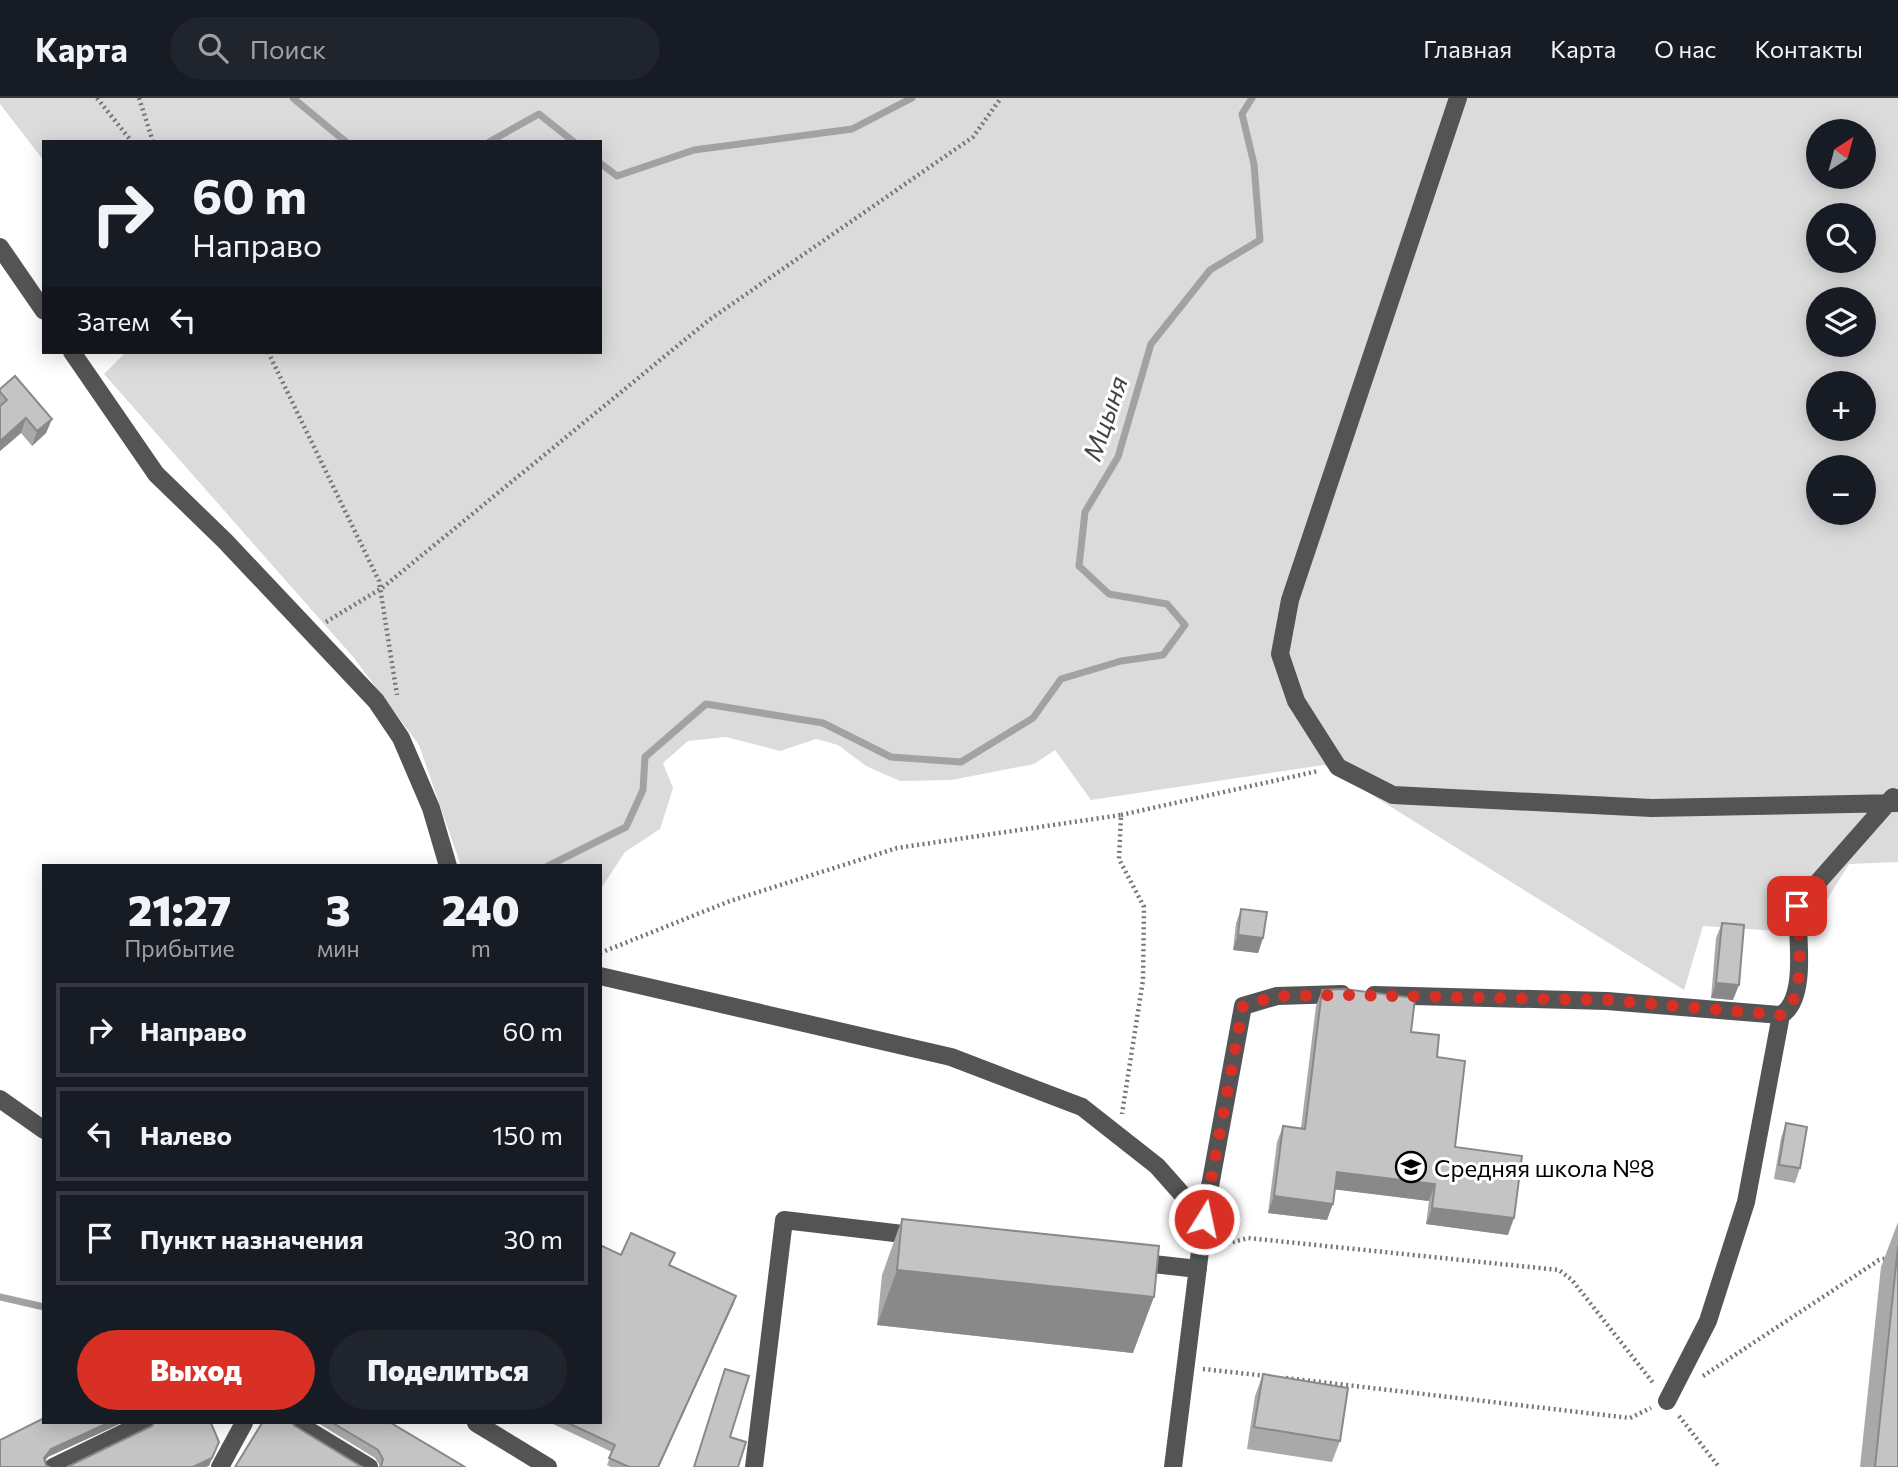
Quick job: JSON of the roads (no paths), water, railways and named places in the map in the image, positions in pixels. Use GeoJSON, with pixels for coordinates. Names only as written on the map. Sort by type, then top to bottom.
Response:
{"type":"FeatureCollection","features":[{"type":"Feature","properties":{"kind":"street"},"geometry":{"type":"LineString","coordinates":[[1458,98],[1290,600],[1280,654],[1296,701],[1338,766],[1394,795],[1652,808],[1895,799]]}},
{"type":"Feature","properties":{"kind":"street"},"geometry":{"type":"LineString","coordinates":[[0,247],[42,308]]}},
{"type":"Feature","properties":{"kind":"street"},"geometry":{"type":"LineString","coordinates":[[73,354],[156,474],[376,701],[401,738],[431,808],[447,864]]}},
{"type":"Feature","properties":{"kind":"street"},"geometry":{"type":"LineString","coordinates":[[1173,1467],[1204,1219],[1243,1006],[1277,996],[1359,995],[1607,1000],[1781,1015],[1788,1011],[1798,993],[1797,906],[1895,799]]}},
{"type":"Feature","properties":{"kind":"street"},"geometry":{"type":"LineString","coordinates":[[602,976],[951,1057],[1082,1107],[1157,1166],[1204,1219]]}},
{"type":"Feature","properties":{"kind":"street"},"geometry":{"type":"LineString","coordinates":[[1667,1401],[1708,1321],[1746,1202],[1781,1015]]}},
{"type":"Feature","properties":{"kind":"street"},"geometry":{"type":"LineString","coordinates":[[0,1099],[42,1129]]}},
{"type":"Feature","properties":{"kind":"street"},"geometry":{"type":"LineString","coordinates":[[754,1467],[784,1220],[936,1238]]}},
{"type":"Feature","properties":{"kind":"street"},"geometry":{"type":"LineString","coordinates":[[1115,1259],[1198,1269]]}},
{"type":"Feature","properties":{"kind":"street"},"geometry":{"type":"LineString","coordinates":[[53,1467],[142,1424]]}},
{"type":"Feature","properties":{"kind":"street"},"geometry":{"type":"LineString","coordinates":[[220,1467],[243,1424]]}},
{"type":"Feature","properties":{"kind":"street"},"geometry":{"type":"LineString","coordinates":[[298,1424],[369,1467]]}},
{"type":"Feature","properties":{"kind":"street"},"geometry":{"type":"LineString","coordinates":[[478,1424],[548,1467]]}},
{"type":"Feature","properties":{"kind":"waterway","name":"Мцыня"},"geometry":{"type":"LineString","coordinates":[[293,98],[344,140]]}},
{"type":"Feature","properties":{"kind":"waterway","name":"Мцыня"},"geometry":{"type":"LineString","coordinates":[[602,165],[617,176],[694,150],[852,129],[912,98]]}},
{"type":"Feature","properties":{"kind":"waterway","name":"Мцыня"},"geometry":{"type":"LineString","coordinates":[[552,864],[626,827],[643,790],[645,757],[706,704],[823,723],[891,757],[961,762],[1033,718],[1061,679],[1121,661],[1163,655],[1185,625],[1167,604],[1109,594],[1079,566],[1085,512],[1118,457],[1151,344],[1210,270],[1260,240],[1254,164],[1242,114],[1252,98]]}},
{"type":"Feature","properties":{"kind":"waterway","name":"Мцыня"},"geometry":{"type":"LineString","coordinates":[[493,140],[539,114],[572,140]]}},
{"type":"Feature","properties":{"kind":"waterway","name":"Мцыня"},"geometry":{"type":"LineString","coordinates":[[0,1297],[42,1307]]}},
{"type":"Feature","properties":{"kind":"place","name":"Средняя школа №8"},"geometry":{"type":"Point","coordinates":[1411,1167]}}]}
